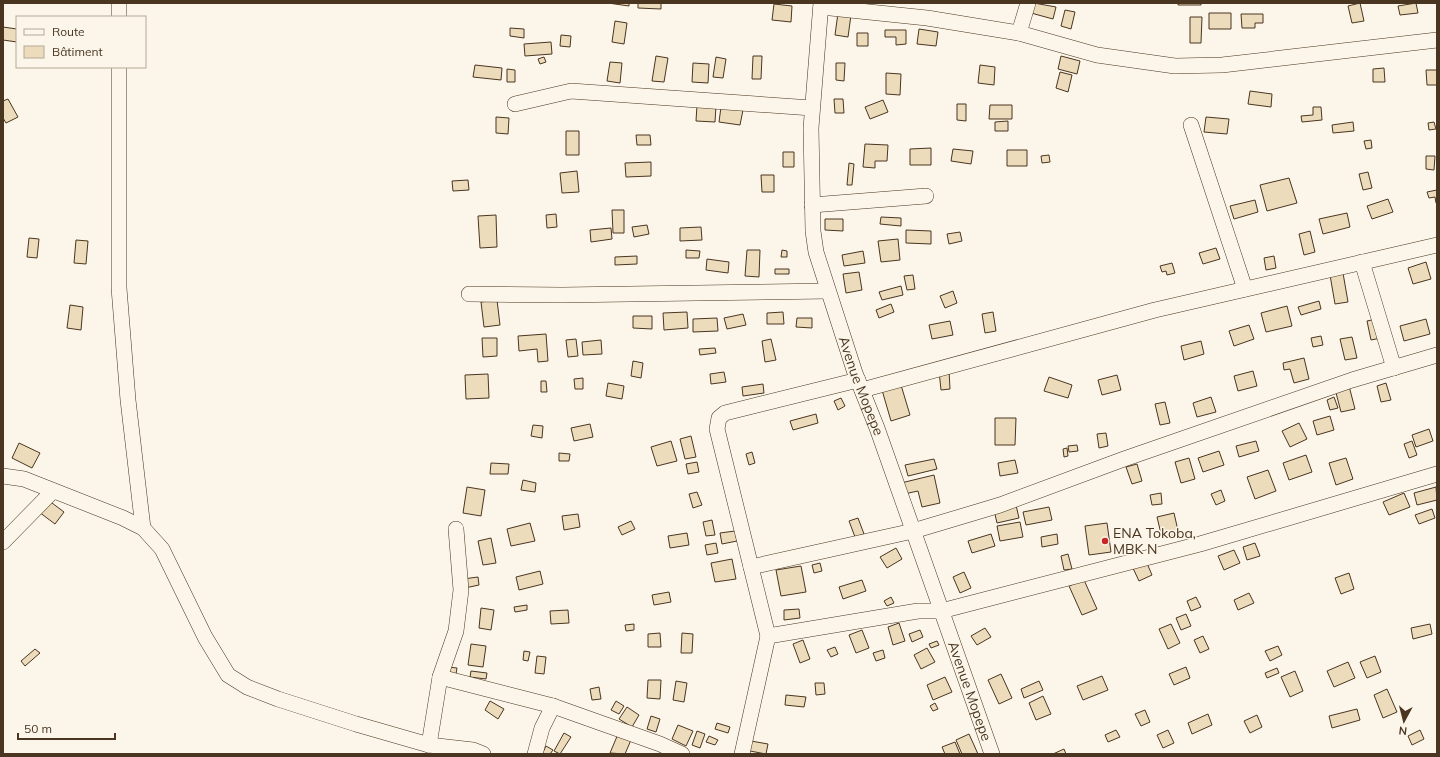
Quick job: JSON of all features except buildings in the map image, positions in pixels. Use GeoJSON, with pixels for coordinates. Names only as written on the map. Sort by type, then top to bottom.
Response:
{"type":"FeatureCollection","features":[{"type":"Feature","properties":{"kind":"street"},"geometry":{"type":"LineString","coordinates":[[119,3],[119,16]]}},
{"type":"Feature","properties":{"kind":"street"},"geometry":{"type":"LineString","coordinates":[[1019,33],[1028,3]]}},
{"type":"Feature","properties":{"kind":"street"},"geometry":{"type":"LineString","coordinates":[[821,5],[927,18],[1019,33],[1097,55],[1175,66],[1222,65],[1437,40]]}},
{"type":"Feature","properties":{"kind":"street","name":"Avenue Mopepe"},"geometry":{"type":"LineString","coordinates":[[821,5],[812,108],[812,205],[813,231],[816,252],[860,385],[877,428],[992,754]]}},
{"type":"Feature","properties":{"kind":"street"},"geometry":{"type":"LineString","coordinates":[[119,68],[120,288],[128,400],[143,528]]}},
{"type":"Feature","properties":{"kind":"street"},"geometry":{"type":"LineString","coordinates":[[515,104],[571,91],[812,108]]}},
{"type":"Feature","properties":{"kind":"street"},"geometry":{"type":"LineString","coordinates":[[1191,125],[1245,289]]}},
{"type":"Feature","properties":{"kind":"street"},"geometry":{"type":"LineString","coordinates":[[812,205],[926,196]]}},
{"type":"Feature","properties":{"kind":"street"},"geometry":{"type":"LineString","coordinates":[[742,754],[768,636],[717,429],[719,418],[725,413],[860,385],[1156,310],[1437,245]]}},
{"type":"Feature","properties":{"kind":"street"},"geometry":{"type":"LineString","coordinates":[[1362,262],[1394,368]]}},
{"type":"Feature","properties":{"kind":"street"},"geometry":{"type":"LineString","coordinates":[[469,294],[562,295],[828,290]]}},
{"type":"Feature","properties":{"kind":"street"},"geometry":{"type":"LineString","coordinates":[[750,567],[913,531],[1000,505],[1124,459],[1352,380],[1437,355]]}},
{"type":"Feature","properties":{"kind":"street"},"geometry":{"type":"LineString","coordinates":[[768,636],[918,611],[942,611],[1200,544],[1437,474]]}},
{"type":"Feature","properties":{"kind":"street"},"geometry":{"type":"LineString","coordinates":[[3,476],[24,479],[123,518],[143,528],[162,549],[205,637],[228,675],[247,687],[278,699],[429,745],[473,750],[483,754]]}},
{"type":"Feature","properties":{"kind":"street"},"geometry":{"type":"LineString","coordinates":[[3,542],[53,491]]}},
{"type":"Feature","properties":{"kind":"street"},"geometry":{"type":"LineString","coordinates":[[429,745],[440,677],[456,631],[458,617],[460,590],[456,529]]}},
{"type":"Feature","properties":{"kind":"street"},"geometry":{"type":"LineString","coordinates":[[440,677],[553,706],[660,744],[682,754]]}},
{"type":"Feature","properties":{"kind":"street"},"geometry":{"type":"LineString","coordinates":[[535,754],[542,728],[553,706]]}},
{"type":"Feature","properties":{"kind":"place","name":"ENA Tokoba, MBK N"},"geometry":{"type":"Point","coordinates":[1105,541]}}]}
